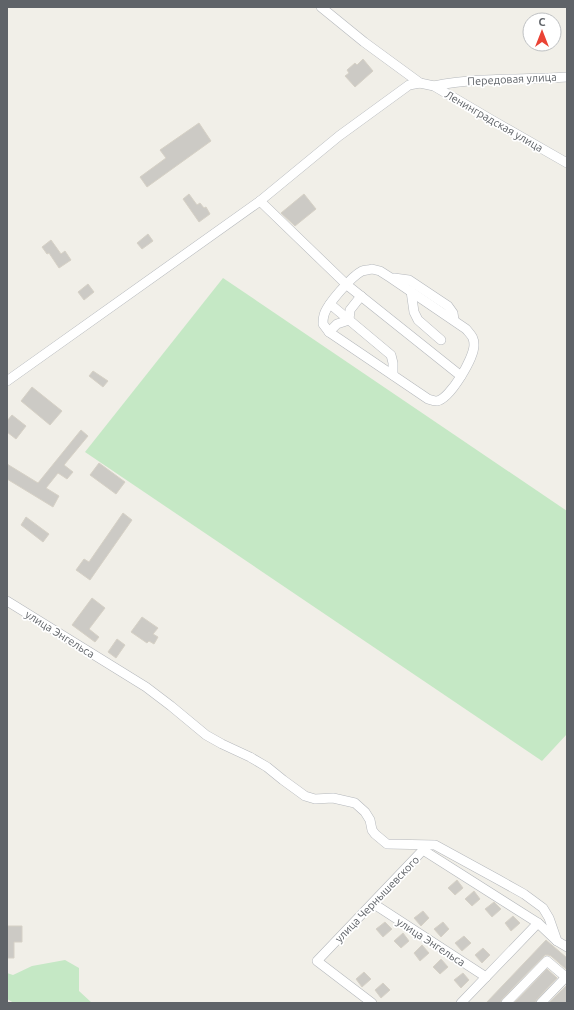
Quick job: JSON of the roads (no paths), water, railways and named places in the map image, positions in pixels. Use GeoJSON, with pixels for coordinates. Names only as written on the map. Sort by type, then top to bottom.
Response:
{"type":"FeatureCollection","features":[{"type":"Feature","properties":{"kind":"street"},"geometry":{"type":"LineString","coordinates":[[321,7],[364,42],[420,83]]}},
{"type":"Feature","properties":{"kind":"street","name":"Передовая улица"},"geometry":{"type":"LineString","coordinates":[[434,86],[482,80],[567,77]]}},
{"type":"Feature","properties":{"kind":"street"},"geometry":{"type":"LineString","coordinates":[[7,381],[260,201],[339,136],[386,101],[409,85],[420,83]]}},
{"type":"Feature","properties":{"kind":"street","name":"Ленинградская улица"},"geometry":{"type":"LineString","coordinates":[[420,83],[434,86],[567,163]]}},
{"type":"Feature","properties":{"kind":"street"},"geometry":{"type":"LineString","coordinates":[[260,201],[347,285],[460,376]]}},
{"type":"Feature","properties":{"kind":"street"},"geometry":{"type":"LineString","coordinates":[[372,269],[380,271],[391,278],[454,320],[466,329],[472,336],[474,345],[473,354],[447,396],[437,401],[428,399],[329,332],[323,324],[324,315],[330,304],[357,275],[363,271],[372,269]]}},
{"type":"Feature","properties":{"kind":"street"},"geometry":{"type":"LineString","coordinates":[[391,278],[409,280],[448,306],[453,313],[454,320]]}},
{"type":"Feature","properties":{"kind":"street"},"geometry":{"type":"LineString","coordinates":[[412,291],[414,312],[418,320],[441,340]]}},
{"type":"Feature","properties":{"kind":"street"},"geometry":{"type":"LineString","coordinates":[[349,320],[350,310],[361,296]]}},
{"type":"Feature","properties":{"kind":"street"},"geometry":{"type":"LineString","coordinates":[[330,304],[391,355],[393,375]]}},
{"type":"Feature","properties":{"kind":"street"},"geometry":{"type":"LineString","coordinates":[[329,332],[337,324],[349,320]]}},
{"type":"Feature","properties":{"kind":"street","name":"улица Энгельса"},"geometry":{"type":"LineString","coordinates":[[7,601],[146,687],[206,734],[267,767],[305,796],[315,799],[333,798],[355,804],[365,812],[370,820],[372,830],[387,844],[435,846],[524,894],[543,908],[549,918],[557,942]]}},
{"type":"Feature","properties":{"kind":"street","name":"улица Чернышевского"},"geometry":{"type":"LineString","coordinates":[[372,1003],[317,961],[423,850],[538,923],[557,942]]}},
{"type":"Feature","properties":{"kind":"street","name":"улица Энгельса"},"geometry":{"type":"LineString","coordinates":[[377,906],[486,977]]}},
{"type":"Feature","properties":{"kind":"street"},"geometry":{"type":"LineString","coordinates":[[461,1003],[538,923]]}},
{"type":"Feature","properties":{"kind":"street"},"geometry":{"type":"LineString","coordinates":[[557,942],[567,947]]}},
{"type":"Feature","properties":{"kind":"street"},"geometry":{"type":"LineString","coordinates":[[506,1003],[547,961],[566,977],[541,1003]]}}]}
